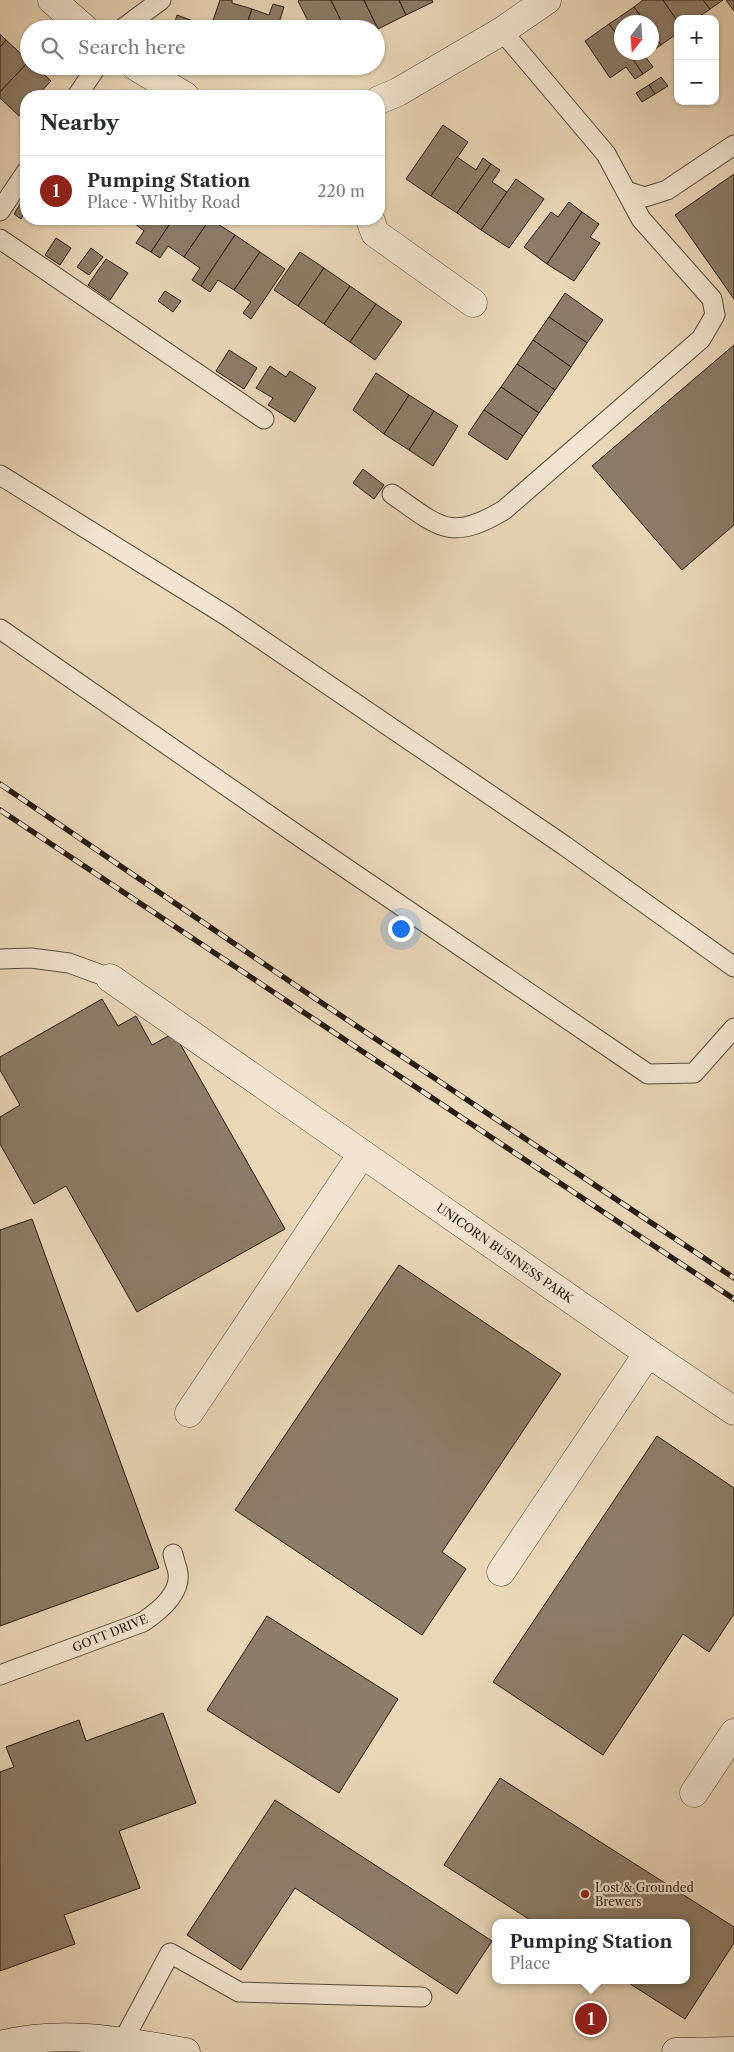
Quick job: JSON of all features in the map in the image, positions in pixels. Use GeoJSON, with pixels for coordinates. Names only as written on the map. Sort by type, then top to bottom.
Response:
{"type":"FeatureCollection","features":[{"type":"Feature","properties":{"kind":"street"},"geometry":{"type":"LineString","coordinates":[[52,0],[75,20]]}},
{"type":"Feature","properties":{"kind":"street"},"geometry":{"type":"LineString","coordinates":[[385,97],[398,92],[502,31],[547,0]]}},
{"type":"Feature","properties":{"kind":"street"},"geometry":{"type":"LineString","coordinates":[[150,75],[175,90]]}},
{"type":"Feature","properties":{"kind":"street"},"geometry":{"type":"LineString","coordinates":[[372,225],[375,233],[473,303]]}},
{"type":"Feature","properties":{"kind":"street","name":"UNICORN BUSINESS PARK"},"geometry":{"type":"LineString","coordinates":[[110,978],[734,1411]]}},
{"type":"Feature","properties":{"kind":"street"},"geometry":{"type":"LineString","coordinates":[[189,1413],[362,1154]]}},
{"type":"Feature","properties":{"kind":"street"},"geometry":{"type":"LineString","coordinates":[[502,1572],[648,1353]]}},
{"type":"Feature","properties":{"kind":"street"},"geometry":{"type":"LineString","coordinates":[[694,1793],[734,1733]]}},
{"type":"Feature","properties":{"kind":"street"},"geometry":{"type":"LineString","coordinates":[[0,2045],[27,2039],[48,2045],[71,2037],[123,2041],[186,2052]]}},
{"type":"Feature","properties":{"kind":"street"},"geometry":{"type":"LineString","coordinates":[[676,2052],[734,2051]]}},
{"type":"Feature","properties":{"kind":"lane"},"geometry":{"type":"LineString","coordinates":[[134,20],[161,0]]}},
{"type":"Feature","properties":{"kind":"lane"},"geometry":{"type":"LineString","coordinates":[[392,494],[434,523],[452,528],[466,528],[482,523],[504,510],[701,339],[715,315],[712,299],[641,220],[606,154],[502,31]]}},
{"type":"Feature","properties":{"kind":"lane"},"geometry":{"type":"LineString","coordinates":[[81,90],[91,75]]}},
{"type":"Feature","properties":{"kind":"lane"},"geometry":{"type":"LineString","coordinates":[[626,191],[645,197],[667,190],[734,145]]}},
{"type":"Feature","properties":{"kind":"lane"},"geometry":{"type":"LineString","coordinates":[[0,211],[20,181]]}},
{"type":"Feature","properties":{"kind":"lane"},"geometry":{"type":"LineString","coordinates":[[0,239],[264,419]]}},
{"type":"Feature","properties":{"kind":"lane"},"geometry":{"type":"LineString","coordinates":[[0,475],[235,622],[565,846],[734,967]]}},
{"type":"Feature","properties":{"kind":"lane"},"geometry":{"type":"LineString","coordinates":[[0,629],[306,841],[648,1074],[694,1073],[734,1028]]}},
{"type":"Feature","properties":{"kind":"lane"},"geometry":{"type":"LineString","coordinates":[[0,959],[31,958],[69,963],[110,978]]}},
{"type":"Feature","properties":{"kind":"lane","name":"GOTT DRIVE"},"geometry":{"type":"LineString","coordinates":[[0,1675],[143,1622],[161,1610],[173,1594],[179,1575],[173,1554]]}},
{"type":"Feature","properties":{"kind":"lane"},"geometry":{"type":"LineString","coordinates":[[123,2041],[170,1953],[239,1992],[422,1997]]}},
{"type":"Feature","properties":{"kind":"building"},"geometry":{"type":"Polygon","coordinates":[[[220,0],[232,0],[232,3],[252,9],[248,20],[213,20],[220,0]]]}},
{"type":"Feature","properties":{"kind":"building"},"geometry":{"type":"Polygon","coordinates":[[[331,0],[341,20],[308,20],[298,1],[331,0]]]}},
{"type":"Feature","properties":{"kind":"building"},"geometry":{"type":"Polygon","coordinates":[[[331,0],[364,0],[374,20],[341,20],[331,0]]]}},
{"type":"Feature","properties":{"kind":"building"},"geometry":{"type":"Polygon","coordinates":[[[364,0],[399,0],[406,15],[385,26],[385,20],[374,20],[364,0]]]}},
{"type":"Feature","properties":{"kind":"building"},"geometry":{"type":"Polygon","coordinates":[[[399,0],[432,0],[433,2],[406,15],[399,0]]]}},
{"type":"Feature","properties":{"kind":"building"},"geometry":{"type":"Polygon","coordinates":[[[643,0],[663,0],[674,16],[674,36],[661,45],[659,42],[659,15],[640,15],[634,7],[643,0]]]}},
{"type":"Feature","properties":{"kind":"building"},"geometry":{"type":"Polygon","coordinates":[[[663,0],[703,0],[710,9],[702,15],[674,16],[663,0]]]}},
{"type":"Feature","properties":{"kind":"building"},"geometry":{"type":"Polygon","coordinates":[[[703,0],[723,0],[710,9],[703,0]]]}},
{"type":"Feature","properties":{"kind":"building"},"geometry":{"type":"Polygon","coordinates":[[[726,0],[734,0],[734,11],[726,0]]]}},
{"type":"Feature","properties":{"kind":"building"},"geometry":{"type":"Polygon","coordinates":[[[273,4],[284,7],[280,20],[248,20],[252,9],[269,15],[273,4]]]}},
{"type":"Feature","properties":{"kind":"building"},"geometry":{"type":"Polygon","coordinates":[[[634,7],[640,15],[622,15],[634,7]]]}},
{"type":"Feature","properties":{"kind":"building"},"geometry":{"type":"Polygon","coordinates":[[[177,15],[190,20],[176,20],[177,15]]]}},
{"type":"Feature","properties":{"kind":"building"},"geometry":{"type":"Polygon","coordinates":[[[614,21],[614,31],[609,24],[614,21]]]}},
{"type":"Feature","properties":{"kind":"building"},"geometry":{"type":"Polygon","coordinates":[[[609,24],[614,31],[614,60],[633,60],[643,74],[635,79],[626,67],[610,78],[585,41],[609,24]]]}},
{"type":"Feature","properties":{"kind":"building"},"geometry":{"type":"Polygon","coordinates":[[[0,34],[6,40],[0,47],[0,34]]]}},
{"type":"Feature","properties":{"kind":"building"},"geometry":{"type":"Polygon","coordinates":[[[6,40],[20,53],[20,71],[0,92],[0,47],[6,40]]]}},
{"type":"Feature","properties":{"kind":"building"},"geometry":{"type":"Polygon","coordinates":[[[633,60],[648,60],[653,67],[643,74],[633,60]]]}},
{"type":"Feature","properties":{"kind":"building"},"geometry":{"type":"Polygon","coordinates":[[[20,71],[20,75],[45,75],[51,81],[43,90],[20,90],[19,116],[0,98],[0,92],[20,71]]]}},
{"type":"Feature","properties":{"kind":"building"},"geometry":{"type":"Polygon","coordinates":[[[661,77],[668,86],[655,94],[649,85],[661,77]]]}},
{"type":"Feature","properties":{"kind":"building"},"geometry":{"type":"Polygon","coordinates":[[[649,85],[655,94],[642,102],[636,93],[649,85]]]}},
{"type":"Feature","properties":{"kind":"building"},"geometry":{"type":"Polygon","coordinates":[[[443,125],[468,142],[431,196],[406,179],[443,125]]]}},
{"type":"Feature","properties":{"kind":"building"},"geometry":{"type":"Polygon","coordinates":[[[457,157],[476,170],[483,158],[491,164],[457,213],[431,196],[457,157]]]}},
{"type":"Feature","properties":{"kind":"building"},"geometry":{"type":"Polygon","coordinates":[[[491,164],[500,170],[492,182],[507,192],[481,230],[457,213],[491,164]]]}},
{"type":"Feature","properties":{"kind":"building"},"geometry":{"type":"Polygon","coordinates":[[[734,174],[734,299],[675,215],[734,174]]]}},
{"type":"Feature","properties":{"kind":"building"},"geometry":{"type":"Polygon","coordinates":[[[516,179],[544,199],[509,248],[481,230],[516,179]]]}},
{"type":"Feature","properties":{"kind":"building"},"geometry":{"type":"Polygon","coordinates":[[[569,202],[582,212],[547,264],[524,247],[551,212],[558,217],[569,202]]]}},
{"type":"Feature","properties":{"kind":"building"},"geometry":{"type":"Polygon","coordinates":[[[20,204],[20,218],[14,214],[20,204]]]}},
{"type":"Feature","properties":{"kind":"building"},"geometry":{"type":"Polygon","coordinates":[[[582,212],[599,224],[590,237],[600,243],[574,281],[547,264],[582,212]]]}},
{"type":"Feature","properties":{"kind":"building"},"geometry":{"type":"Polygon","coordinates":[[[136,225],[169,225],[151,252],[136,243],[144,231],[136,225]]]}},
{"type":"Feature","properties":{"kind":"building"},"geometry":{"type":"Polygon","coordinates":[[[169,225],[206,225],[184,257],[168,246],[160,258],[151,252],[169,225]]]}},
{"type":"Feature","properties":{"kind":"building"},"geometry":{"type":"Polygon","coordinates":[[[206,225],[219,225],[235,235],[201,286],[192,280],[200,268],[184,257],[206,225]]]}},
{"type":"Feature","properties":{"kind":"building"},"geometry":{"type":"Polygon","coordinates":[[[235,235],[260,252],[234,290],[218,280],[210,292],[201,286],[235,235]]]}},
{"type":"Feature","properties":{"kind":"building"},"geometry":{"type":"Polygon","coordinates":[[[56,238],[71,248],[60,265],[45,255],[56,238]]]}},
{"type":"Feature","properties":{"kind":"building"},"geometry":{"type":"Polygon","coordinates":[[[91,248],[103,257],[89,275],[77,267],[91,248]]]}},
{"type":"Feature","properties":{"kind":"building"},"geometry":{"type":"Polygon","coordinates":[[[260,252],[285,269],[251,319],[243,313],[251,302],[234,290],[260,252]]]}},
{"type":"Feature","properties":{"kind":"building"},"geometry":{"type":"Polygon","coordinates":[[[300,252],[324,268],[298,306],[274,290],[300,252]]]}},
{"type":"Feature","properties":{"kind":"building"},"geometry":{"type":"Polygon","coordinates":[[[106,259],[128,273],[110,300],[88,285],[106,259]]]}},
{"type":"Feature","properties":{"kind":"building"},"geometry":{"type":"Polygon","coordinates":[[[324,268],[350,286],[324,324],[298,306],[324,268]]]}},
{"type":"Feature","properties":{"kind":"building"},"geometry":{"type":"Polygon","coordinates":[[[350,286],[376,304],[350,342],[324,324],[350,286]]]}},
{"type":"Feature","properties":{"kind":"building"},"geometry":{"type":"Polygon","coordinates":[[[165,291],[181,301],[173,312],[158,301],[165,291]]]}},
{"type":"Feature","properties":{"kind":"building"},"geometry":{"type":"Polygon","coordinates":[[[565,293],[603,320],[587,343],[549,317],[565,293]]]}},
{"type":"Feature","properties":{"kind":"building"},"geometry":{"type":"Polygon","coordinates":[[[376,304],[402,322],[375,360],[350,342],[376,304]]]}},
{"type":"Feature","properties":{"kind":"building"},"geometry":{"type":"Polygon","coordinates":[[[549,317],[587,343],[571,367],[533,340],[549,317]]]}},
{"type":"Feature","properties":{"kind":"building"},"geometry":{"type":"Polygon","coordinates":[[[533,340],[571,367],[555,390],[517,364],[533,340]]]}},
{"type":"Feature","properties":{"kind":"building"},"geometry":{"type":"Polygon","coordinates":[[[734,345],[734,525],[682,570],[592,466],[734,345]]]}},
{"type":"Feature","properties":{"kind":"building"},"geometry":{"type":"Polygon","coordinates":[[[229,350],[257,368],[244,389],[216,371],[229,350]]]}},
{"type":"Feature","properties":{"kind":"building"},"geometry":{"type":"Polygon","coordinates":[[[517,364],[555,390],[539,413],[501,387],[517,364]]]}},
{"type":"Feature","properties":{"kind":"building"},"geometry":{"type":"Polygon","coordinates":[[[270,366],[286,377],[290,371],[316,388],[295,422],[268,405],[273,398],[256,388],[270,366]]]}},
{"type":"Feature","properties":{"kind":"building"},"geometry":{"type":"Polygon","coordinates":[[[376,373],[409,395],[384,434],[353,410],[376,373]]]}},
{"type":"Feature","properties":{"kind":"building"},"geometry":{"type":"Polygon","coordinates":[[[501,387],[539,413],[523,436],[484,410],[501,387]]]}},
{"type":"Feature","properties":{"kind":"building"},"geometry":{"type":"Polygon","coordinates":[[[409,395],[434,411],[409,450],[384,434],[409,395]]]}},
{"type":"Feature","properties":{"kind":"building"},"geometry":{"type":"Polygon","coordinates":[[[484,410],[523,436],[507,460],[468,434],[484,410]]]}},
{"type":"Feature","properties":{"kind":"building"},"geometry":{"type":"Polygon","coordinates":[[[434,411],[458,426],[433,466],[409,450],[434,411]]]}},
{"type":"Feature","properties":{"kind":"building"},"geometry":{"type":"Polygon","coordinates":[[[363,469],[384,485],[374,499],[353,483],[363,469]]]}},
{"type":"Feature","properties":{"kind":"building"},"geometry":{"type":"Polygon","coordinates":[[[102,999],[118,1026],[136,1016],[152,1045],[174,1033],[285,1229],[137,1312],[66,1186],[34,1204],[0,1144],[0,1117],[20,1105],[0,1070],[0,1057],[102,999]]]}},
{"type":"Feature","properties":{"kind":"building"},"geometry":{"type":"Polygon","coordinates":[[[32,1219],[159,1568],[0,1626],[0,1230],[32,1219]]]}},
{"type":"Feature","properties":{"kind":"building"},"geometry":{"type":"Polygon","coordinates":[[[399,1265],[561,1374],[442,1552],[466,1569],[422,1635],[235,1510],[399,1265]]]}},
{"type":"Feature","properties":{"kind":"building"},"geometry":{"type":"Polygon","coordinates":[[[657,1436],[734,1488],[734,1614],[709,1652],[683,1634],[603,1755],[493,1682],[657,1436]]]}},
{"type":"Feature","properties":{"kind":"building"},"geometry":{"type":"Polygon","coordinates":[[[267,1616],[398,1699],[339,1793],[207,1710],[267,1616]]]}},
{"type":"Feature","properties":{"kind":"building"},"geometry":{"type":"Polygon","coordinates":[[[163,1713],[196,1803],[119,1831],[140,1888],[64,1915],[75,1944],[0,1971],[0,1772],[14,1767],[6,1747],[79,1720],[86,1741],[163,1713]]]}},
{"type":"Feature","properties":{"kind":"building","name":"Lost & Grounded Brewers"},"geometry":{"type":"Polygon","coordinates":[[[500,1778],[734,1927],[734,1943],[685,2019],[630,1984],[690,1984],[690,1919],[529,1919],[444,1865],[500,1778]]]}},
{"type":"Feature","properties":{"kind":"building"},"geometry":{"type":"Polygon","coordinates":[[[275,1800],[492,1941],[457,1994],[295,1888],[241,1970],[187,1935],[275,1800]]]}},
{"type":"Feature","properties":{"kind":"building"},"geometry":{"type":"Polygon","coordinates":[[[581,2013],[603,2013],[602,2026],[580,2025],[581,2013]]]}},
{"type":"Feature","properties":{"kind":"railway"},"geometry":{"type":"LineString","coordinates":[[0,784],[298,987],[734,1278]]}},
{"type":"Feature","properties":{"kind":"railway"},"geometry":{"type":"LineString","coordinates":[[0,810],[734,1299]]}},
{"type":"Feature","properties":{"kind":"place","name":"Lost & Grounded Brewers"},"geometry":{"type":"Point","coordinates":[585,1894]}},
{"type":"Feature","properties":{"kind":"place","name":"Pumping Station"},"geometry":{"type":"Point","coordinates":[591,2019]}}]}
